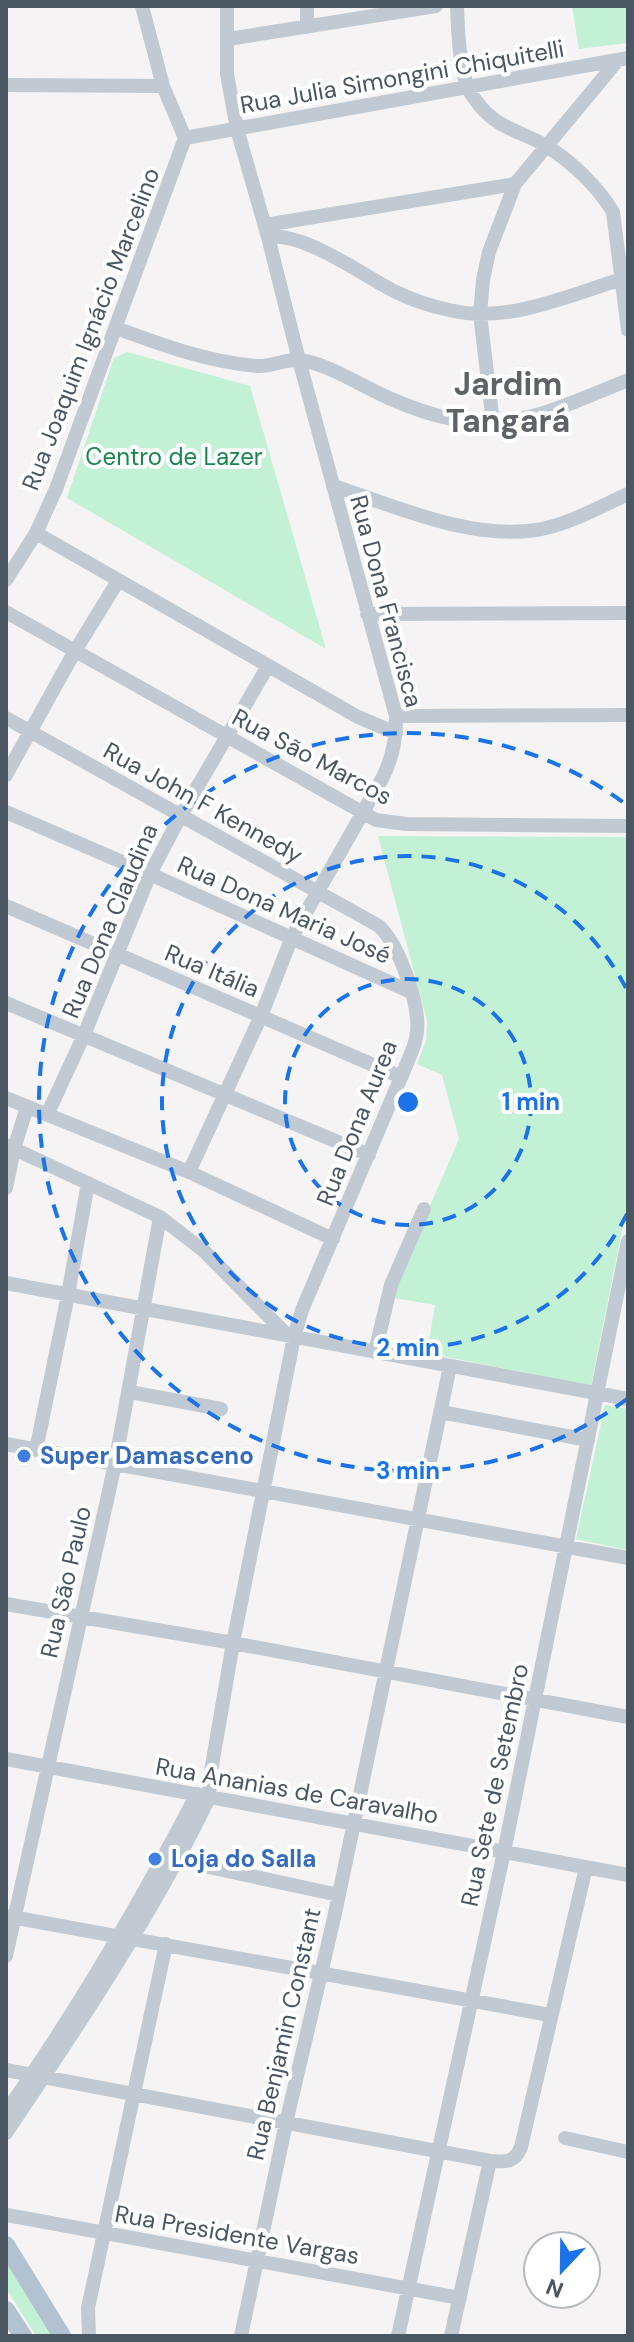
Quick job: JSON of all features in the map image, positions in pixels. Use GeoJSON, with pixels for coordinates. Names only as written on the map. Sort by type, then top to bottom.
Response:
{"type":"FeatureCollection","features":[{"type":"Feature","properties":{"kind":"main road"},"geometry":{"type":"LineString","coordinates":[[6,2245],[62,2336]]}},
{"type":"Feature","properties":{"kind":"main road"},"geometry":{"type":"LineString","coordinates":[[6,2310],[23,2336]]}},
{"type":"Feature","properties":{"kind":"street"},"geometry":{"type":"LineString","coordinates":[[142,6],[163,86],[185,138]]}},
{"type":"Feature","properties":{"kind":"street","name":"Rua Dona Francisca"},"geometry":{"type":"LineString","coordinates":[[189,1172],[261,1016],[292,937],[393,756],[396,733],[396,716],[237,129],[227,74],[227,6]]}},
{"type":"Feature","properties":{"kind":"street"},"geometry":{"type":"LineString","coordinates":[[307,6],[307,27]]}},
{"type":"Feature","properties":{"kind":"street"},"geometry":{"type":"LineString","coordinates":[[228,39],[391,10],[436,6]]}},
{"type":"Feature","properties":{"kind":"street"},"geometry":{"type":"LineString","coordinates":[[457,6],[467,88],[499,125],[548,147],[587,179],[613,212],[628,330]]}},
{"type":"Feature","properties":{"kind":"street"},"geometry":{"type":"LineString","coordinates":[[493,423],[480,314],[489,252],[515,184],[623,59]]}},
{"type":"Feature","properties":{"kind":"street","name":"Rua Julia Simongini Chiquitelli"},"geometry":{"type":"LineString","coordinates":[[185,138],[623,59]]}},
{"type":"Feature","properties":{"kind":"street"},"geometry":{"type":"LineString","coordinates":[[6,85],[163,86]]}},
{"type":"Feature","properties":{"kind":"street","name":"Rua Joaquim Ignácio Marcelino"},"geometry":{"type":"LineString","coordinates":[[6,580],[36,533],[71,451],[185,138]]}},
{"type":"Feature","properties":{"kind":"street"},"geometry":{"type":"LineString","coordinates":[[266,231],[515,184]]}},
{"type":"Feature","properties":{"kind":"street"},"geometry":{"type":"LineString","coordinates":[[266,231],[300,241],[399,294],[451,311],[480,314],[528,309],[622,279]]}},
{"type":"Feature","properties":{"kind":"street"},"geometry":{"type":"LineString","coordinates":[[116,328],[225,362],[263,366],[299,360],[448,419],[493,423],[532,418],[628,380]]}},
{"type":"Feature","properties":{"kind":"street"},"geometry":{"type":"LineString","coordinates":[[333,486],[437,519],[492,532],[538,530],[628,494]]}},
{"type":"Feature","properties":{"kind":"street"},"geometry":{"type":"LineString","coordinates":[[36,533],[358,717],[396,733]]}},
{"type":"Feature","properties":{"kind":"street"},"geometry":{"type":"LineString","coordinates":[[6,775],[118,581]]}},
{"type":"Feature","properties":{"kind":"street","name":"Rua São Marcos"},"geometry":{"type":"LineString","coordinates":[[6,612],[376,820],[406,824],[628,826]]}},
{"type":"Feature","properties":{"kind":"street"},"geometry":{"type":"LineString","coordinates":[[367,614],[628,613]]}},
{"type":"Feature","properties":{"kind":"street","name":"Rua Dona Claudina"},"geometry":{"type":"LineString","coordinates":[[47,1115],[84,1035],[150,874],[268,666]]}},
{"type":"Feature","properties":{"kind":"street"},"geometry":{"type":"LineString","coordinates":[[396,716],[628,715]]}},
{"type":"Feature","properties":{"kind":"street","name":"Rua John F Kennedy"},"geometry":{"type":"LineString","coordinates":[[6,718],[379,926]]}},
{"type":"Feature","properties":{"kind":"street","name":"Rua Dona Maria José"},"geometry":{"type":"LineString","coordinates":[[6,812],[411,992]]}},
{"type":"Feature","properties":{"kind":"street","name":"Rua Itália"},"geometry":{"type":"LineString","coordinates":[[6,906],[401,1077]]}},
{"type":"Feature","properties":{"kind":"street","name":"Rua Dona Aurea"},"geometry":{"type":"LineString","coordinates":[[204,1795],[209,1783],[291,1336],[369,1155],[417,1031],[411,992],[391,941],[379,926]]}},
{"type":"Feature","properties":{"kind":"street"},"geometry":{"type":"LineString","coordinates":[[6,1003],[369,1155]]}},
{"type":"Feature","properties":{"kind":"street"},"geometry":{"type":"LineString","coordinates":[[6,1098],[189,1172],[333,1239]]}},
{"type":"Feature","properties":{"kind":"street"},"geometry":{"type":"LineString","coordinates":[[6,1188],[10,1147],[27,1107]]}},
{"type":"Feature","properties":{"kind":"street"},"geometry":{"type":"LineString","coordinates":[[10,1147],[160,1217],[204,1251],[291,1336]]}},
{"type":"Feature","properties":{"kind":"street"},"geometry":{"type":"LineString","coordinates":[[36,1450],[88,1183]]}},
{"type":"Feature","properties":{"kind":"street"},"geometry":{"type":"LineString","coordinates":[[375,1352],[391,1285],[424,1209]]}},
{"type":"Feature","properties":{"kind":"street","name":"Rua São Paulo"},"geometry":{"type":"LineString","coordinates":[[6,1956],[10,1916],[115,1464],[160,1217]]}},
{"type":"Feature","properties":{"kind":"street","name":"Rua Sete de Setembro"},"geometry":{"type":"LineString","coordinates":[[398,2336],[536,1700],[628,1241]]}},
{"type":"Feature","properties":{"kind":"street"},"geometry":{"type":"LineString","coordinates":[[6,1283],[628,1399]]}},
{"type":"Feature","properties":{"kind":"street","name":"Rua Benjamin Constant"},"geometry":{"type":"LineString","coordinates":[[241,2336],[339,1895],[450,1366]]}},
{"type":"Feature","properties":{"kind":"street"},"geometry":{"type":"LineString","coordinates":[[130,1392],[221,1409]]}},
{"type":"Feature","properties":{"kind":"street"},"geometry":{"type":"LineString","coordinates":[[441,1412],[588,1440]]}},
{"type":"Feature","properties":{"kind":"street"},"geometry":{"type":"LineString","coordinates":[[6,1444],[628,1558]]}},
{"type":"Feature","properties":{"kind":"street"},"geometry":{"type":"LineString","coordinates":[[6,1604],[628,1717]]}},
{"type":"Feature","properties":{"kind":"street","name":"Rua Ananias de Caravalho"},"geometry":{"type":"LineString","coordinates":[[6,1759],[628,1875]]}},
{"type":"Feature","properties":{"kind":"street"},"geometry":{"type":"LineString","coordinates":[[6,2133],[126,1936],[204,1795]]}},
{"type":"Feature","properties":{"kind":"street"},"geometry":{"type":"LineString","coordinates":[[169,1859],[339,1895]]}},
{"type":"Feature","properties":{"kind":"street"},"geometry":{"type":"LineString","coordinates":[[6,2070],[490,2161],[513,2160],[521,2147],[586,1867]]}},
{"type":"Feature","properties":{"kind":"street"},"geometry":{"type":"LineString","coordinates":[[10,1916],[550,2015]]}},
{"type":"Feature","properties":{"kind":"street"},"geometry":{"type":"LineString","coordinates":[[89,2336],[88,2308],[166,1944]]}},
{"type":"Feature","properties":{"kind":"street"},"geometry":{"type":"LineString","coordinates":[[6,2112],[40,2075]]}},
{"type":"Feature","properties":{"kind":"street"},"geometry":{"type":"LineString","coordinates":[[565,2138],[628,2152]]}},
{"type":"Feature","properties":{"kind":"street"},"geometry":{"type":"LineString","coordinates":[[451,2336],[490,2161]]}},
{"type":"Feature","properties":{"kind":"street","name":"Rua Presidente Vargas"},"geometry":{"type":"LineString","coordinates":[[7,2215],[460,2298]]}},
{"type":"Feature","properties":{"kind":"green space"},"geometry":{"type":"Polygon","coordinates":[[[572,6],[628,6],[628,43],[579,49],[572,6]]]}},
{"type":"Feature","properties":{"kind":"green space","name":"Centro de Lazer"},"geometry":{"type":"Polygon","coordinates":[[[127,352],[250,386],[326,649],[67,498],[114,358],[127,352]]]}},
{"type":"Feature","properties":{"kind":"green space"},"geometry":{"type":"Polygon","coordinates":[[[378,836],[628,837],[628,1200],[591,1386],[427,1353],[435,1305],[394,1298],[393,1291],[459,1139],[442,1075],[417,1064],[426,1041],[427,1021],[378,836]]]}},
{"type":"Feature","properties":{"kind":"green space"},"geometry":{"type":"Polygon","coordinates":[[[605,1405],[628,1409],[628,1550],[576,1539],[605,1405]]]}},
{"type":"Feature","properties":{"kind":"green space"},"geometry":{"type":"Polygon","coordinates":[[[6,2256],[54,2336],[36,2336],[6,2288],[6,2256]]]}},
{"type":"Feature","properties":{"kind":"place","name":"Super Damasceno"},"geometry":{"type":"Point","coordinates":[24,1456]}},
{"type":"Feature","properties":{"kind":"place","name":"Loja do Salla"},"geometry":{"type":"Point","coordinates":[155,1859]}},
{"type":"Feature","properties":{"kind":"district","name":"Jardim Tangará"},"geometry":{"type":"Point","coordinates":[508,402]}}]}
